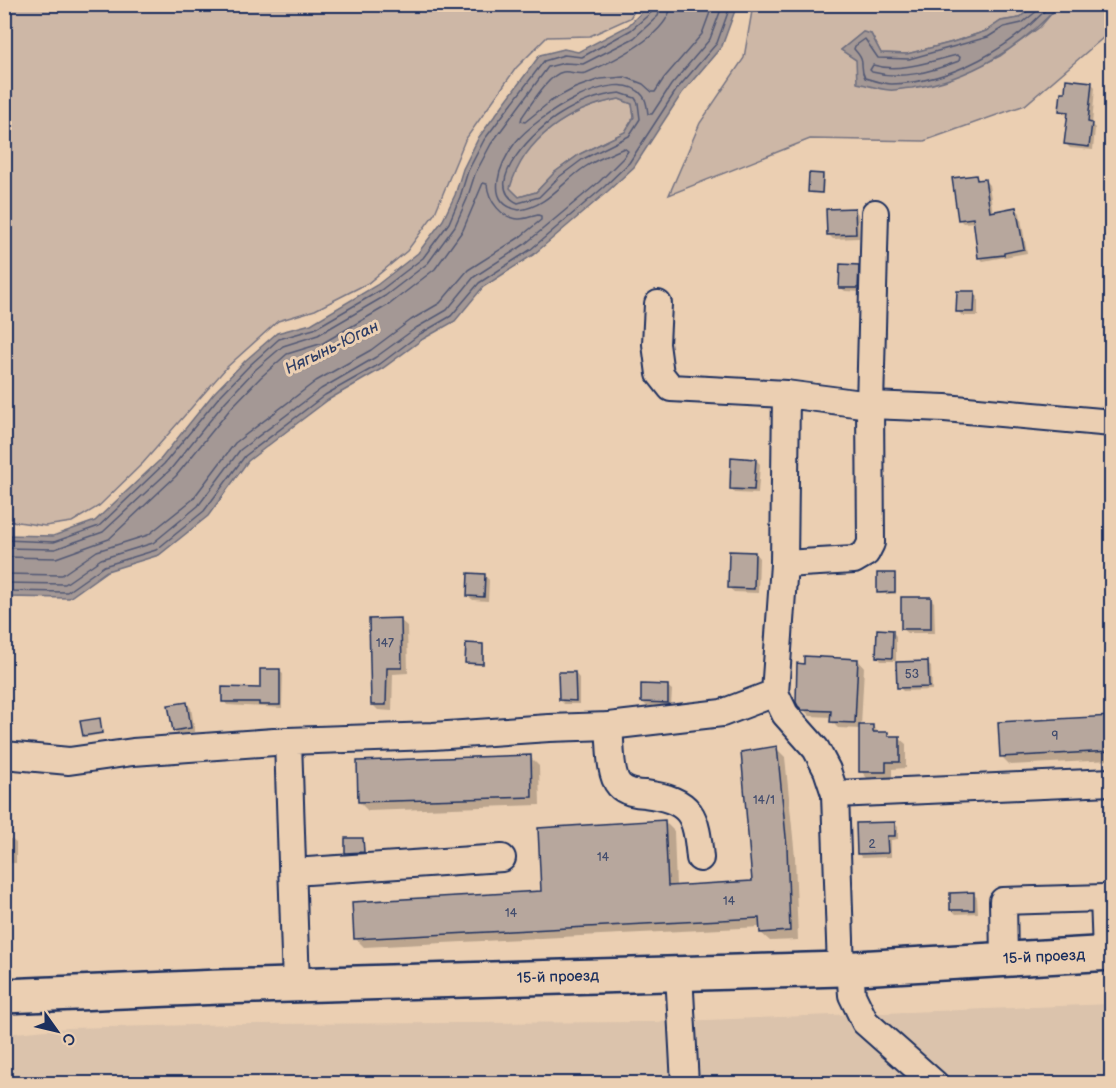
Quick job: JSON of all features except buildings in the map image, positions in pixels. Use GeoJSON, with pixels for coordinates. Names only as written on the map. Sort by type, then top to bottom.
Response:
{"type":"FeatureCollection","features":[{"type":"Feature","properties":{"kind":"main road","name":"15-й проезд"},"geometry":{"type":"LineString","coordinates":[[4,996],[845,968],[1108,953]]}},
{"type":"Feature","properties":{"kind":"lane"},"geometry":{"type":"LineString","coordinates":[[784,564],[854,560],[866,553],[871,543],[870,405],[875,213]]}},
{"type":"Feature","properties":{"kind":"lane"},"geometry":{"type":"LineString","coordinates":[[658,304],[656,344],[660,374],[671,388],[786,394],[870,405],[945,408],[1112,423]]}},
{"type":"Feature","properties":{"kind":"lane"},"geometry":{"type":"LineString","coordinates":[[786,394],[784,564],[775,693],[785,714],[816,749],[827,770],[835,794],[845,968],[852,994],[865,1022],[935,1083]]}},
{"type":"Feature","properties":{"kind":"lane"},"geometry":{"type":"LineString","coordinates":[[4,755],[69,761],[133,752],[288,741],[609,726],[722,713],[775,693]]}},
{"type":"Feature","properties":{"kind":"lane"},"geometry":{"type":"LineString","coordinates":[[609,726],[613,771],[620,786],[635,793],[652,795],[686,808],[694,818],[700,858]]}},
{"type":"Feature","properties":{"kind":"lane"},"geometry":{"type":"LineString","coordinates":[[288,741],[297,985]]}},
{"type":"Feature","properties":{"kind":"lane"},"geometry":{"type":"LineString","coordinates":[[835,794],[1112,782]]}},
{"type":"Feature","properties":{"kind":"lane"},"geometry":{"type":"LineString","coordinates":[[293,872],[502,858]]}},
{"type":"Feature","properties":{"kind":"lane"},"geometry":{"type":"LineString","coordinates":[[1004,959],[1003,901],[1104,898],[1108,953]]}},
{"type":"Feature","properties":{"kind":"lane"},"geometry":{"type":"LineString","coordinates":[[679,973],[685,1083]]}},
{"type":"Feature","properties":{"kind":"shaded area"},"geometry":{"type":"Polygon","coordinates":[[[5,4],[638,5],[630,18],[590,36],[547,37],[516,68],[465,140],[435,213],[407,251],[368,283],[315,310],[278,321],[227,367],[143,463],[99,506],[72,522],[45,526],[5,520],[5,4]]]}},
{"type":"Feature","properties":{"kind":"shaded area"},"geometry":{"type":"Polygon","coordinates":[[[811,4],[1036,5],[1019,18],[1001,21],[986,31],[907,54],[881,53],[871,34],[863,32],[841,50],[856,60],[967,72],[1000,56],[1040,27],[1059,5],[1111,5],[1111,31],[1025,105],[924,141],[810,139],[669,195],[700,123],[744,58],[753,5],[811,8],[811,4]]]}},
{"type":"Feature","properties":{"kind":"shaded area"},"geometry":{"type":"Polygon","coordinates":[[[619,99],[632,104],[634,117],[625,132],[580,154],[555,172],[536,192],[519,197],[509,188],[524,154],[547,131],[581,111],[619,99]]]}},
{"type":"Feature","properties":{"kind":"shaded area"},"geometry":{"type":"Polygon","coordinates":[[[1111,1004],[1111,1083],[5,1084],[5,1034],[68,1028],[237,1024],[654,1022],[1111,1004]]]}},
{"type":"Feature","properties":{"kind":"water"},"geometry":{"type":"Polygon","coordinates":[[[1036,4],[1059,5],[1011,48],[974,69],[933,84],[892,90],[857,83],[856,60],[841,50],[863,32],[871,34],[881,53],[907,54],[986,31],[1001,21],[1019,18],[1036,4]]]}},
{"type":"Feature","properties":{"kind":"water","name":"Нягынь-Юган"},"geometry":{"type":"Polygon","coordinates":[[[649,5],[737,5],[722,46],[682,93],[634,167],[533,255],[483,287],[455,321],[423,339],[383,368],[328,400],[248,461],[208,516],[159,555],[107,571],[69,598],[5,597],[5,535],[53,536],[95,521],[160,460],[214,393],[246,360],[277,333],[311,324],[377,285],[418,253],[443,220],[455,195],[463,169],[479,137],[540,55],[564,49],[578,52],[628,26],[649,5]],[[619,99],[601,103],[551,128],[526,154],[510,188],[519,197],[536,192],[555,172],[580,154],[625,132],[634,117],[632,104],[619,99]]]}}]}
